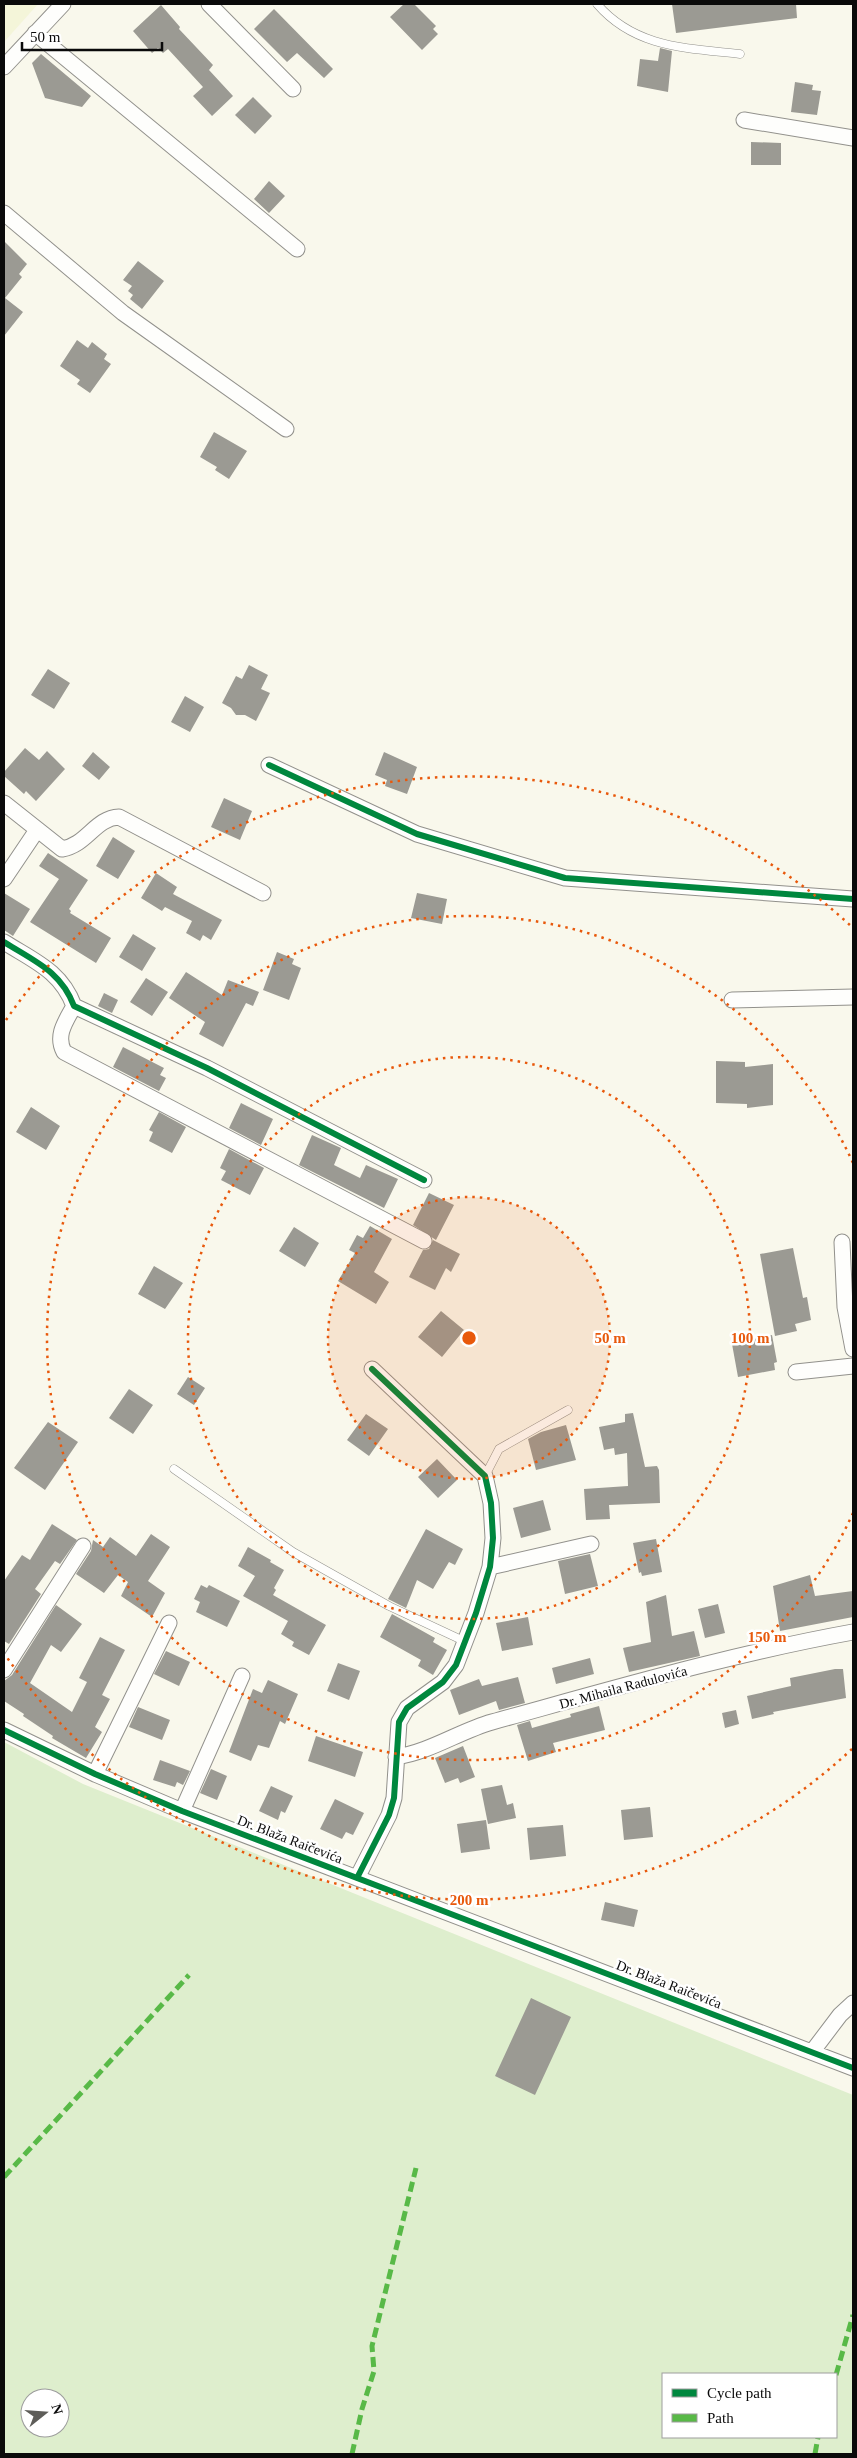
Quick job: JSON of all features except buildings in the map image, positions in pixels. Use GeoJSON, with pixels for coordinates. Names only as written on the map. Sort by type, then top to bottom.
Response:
{"type":"FeatureCollection","features":[{"type":"Feature","properties":{"kind":"street"},"geometry":{"type":"LineString","coordinates":[[4,67],[63,4]]}},
{"type":"Feature","properties":{"kind":"street"},"geometry":{"type":"LineString","coordinates":[[209,4],[293,89]]}},
{"type":"Feature","properties":{"kind":"street"},"geometry":{"type":"LineString","coordinates":[[35,33],[297,249]]}},
{"type":"Feature","properties":{"kind":"street"},"geometry":{"type":"LineString","coordinates":[[744,120],[853,138]]}},
{"type":"Feature","properties":{"kind":"street"},"geometry":{"type":"LineString","coordinates":[[4,213],[123,313],[286,429]]}},
{"type":"Feature","properties":{"kind":"street"},"geometry":{"type":"LineString","coordinates":[[269,765],[417,834],[565,878],[853,899]]}},
{"type":"Feature","properties":{"kind":"street"},"geometry":{"type":"LineString","coordinates":[[4,803],[62,849],[73,847],[102,822],[110,818],[119,817],[263,893]]}},
{"type":"Feature","properties":{"kind":"street"},"geometry":{"type":"LineString","coordinates":[[4,879],[37,830]]}},
{"type":"Feature","properties":{"kind":"street"},"geometry":{"type":"LineString","coordinates":[[4,942],[54,974],[68,991],[74,1006],[208,1068],[424,1180]]}},
{"type":"Feature","properties":{"kind":"street"},"geometry":{"type":"LineString","coordinates":[[732,1000],[853,997]]}},
{"type":"Feature","properties":{"kind":"street"},"geometry":{"type":"LineString","coordinates":[[74,1006],[59,1035],[60,1044],[64,1052],[424,1241]]}},
{"type":"Feature","properties":{"kind":"street"},"geometry":{"type":"LineString","coordinates":[[842,1242],[845,1308],[853,1349]]}},
{"type":"Feature","properties":{"kind":"street"},"geometry":{"type":"LineString","coordinates":[[796,1372],[853,1366]]}},
{"type":"Feature","properties":{"kind":"street"},"geometry":{"type":"LineString","coordinates":[[357,1878],[389,1815],[394,1798],[397,1728],[401,1717],[408,1708],[437,1688],[449,1676],[466,1642],[490,1567],[493,1522],[492,1503],[485,1476],[372,1369]]}},
{"type":"Feature","properties":{"kind":"street"},"geometry":{"type":"LineString","coordinates":[[490,1567],[591,1544]]}},
{"type":"Feature","properties":{"kind":"street"},"geometry":{"type":"LineString","coordinates":[[4,1670],[83,1546]]}},
{"type":"Feature","properties":{"kind":"street"},"geometry":{"type":"LineString","coordinates":[[95,1774],[169,1623]]}},
{"type":"Feature","properties":{"kind":"street","name":"Dr. Mihaila Radulovića"},"geometry":{"type":"LineString","coordinates":[[396,1757],[486,1724],[568,1701],[727,1660],[853,1632]]}},
{"type":"Feature","properties":{"kind":"street"},"geometry":{"type":"LineString","coordinates":[[182,1811],[242,1676]]}},
{"type":"Feature","properties":{"kind":"street","name":"Dr. Blaža Raičevića"},"geometry":{"type":"LineString","coordinates":[[4,1730],[95,1774],[182,1811],[853,2068]]}},
{"type":"Feature","properties":{"kind":"street"},"geometry":{"type":"LineString","coordinates":[[812,2052],[840,2015],[853,2003]]}},
{"type":"Feature","properties":{"kind":"lane"},"geometry":{"type":"LineString","coordinates":[[597,4],[623,28],[663,45],[740,54]]}},
{"type":"Feature","properties":{"kind":"lane"},"geometry":{"type":"LineString","coordinates":[[485,1476],[499,1449],[568,1410]]}},
{"type":"Feature","properties":{"kind":"lane"},"geometry":{"type":"LineString","coordinates":[[174,1469],[293,1552],[389,1606],[466,1642]]}},
{"type":"Feature","properties":{"kind":"green space"},"geometry":{"type":"Polygon","coordinates":[[[4,4],[38,4],[4,42],[4,4]]]}},
{"type":"Feature","properties":{"kind":"green space"},"geometry":{"type":"Polygon","coordinates":[[[4,1742],[83,1784],[853,2095],[853,2454],[4,2454],[4,1742]]]}},
{"type":"Feature","properties":{"kind":"marked path"},"geometry":{"type":"LineString","coordinates":[[4,2177],[189,1975]]}},
{"type":"Feature","properties":{"kind":"marked path"},"geometry":{"type":"LineString","coordinates":[[352,2454],[362,2409],[374,2371],[372,2346],[416,2168]]}},
{"type":"Feature","properties":{"kind":"marked path"},"geometry":{"type":"LineString","coordinates":[[837,2373],[853,2315]]}},
{"type":"Feature","properties":{"kind":"marked path"},"geometry":{"type":"LineString","coordinates":[[815,2454],[818,2438]]}},
{"type":"Feature","properties":{"kind":"cycle path"},"geometry":{"type":"LineString","coordinates":[[269,765],[417,834],[565,878],[853,899]]}},
{"type":"Feature","properties":{"kind":"cycle path"},"geometry":{"type":"LineString","coordinates":[[4,942],[36,961],[54,975],[62,984],[74,1006],[207,1068],[424,1180]]}},
{"type":"Feature","properties":{"kind":"cycle path"},"geometry":{"type":"LineString","coordinates":[[357,1878],[389,1815],[394,1798],[399,1722],[407,1708],[443,1682],[456,1665],[476,1613],[490,1567],[493,1538],[491,1503],[485,1476],[372,1369]]}},
{"type":"Feature","properties":{"kind":"cycle path"},"geometry":{"type":"LineString","coordinates":[[4,1730],[95,1774],[182,1811],[853,2068]]}}]}
